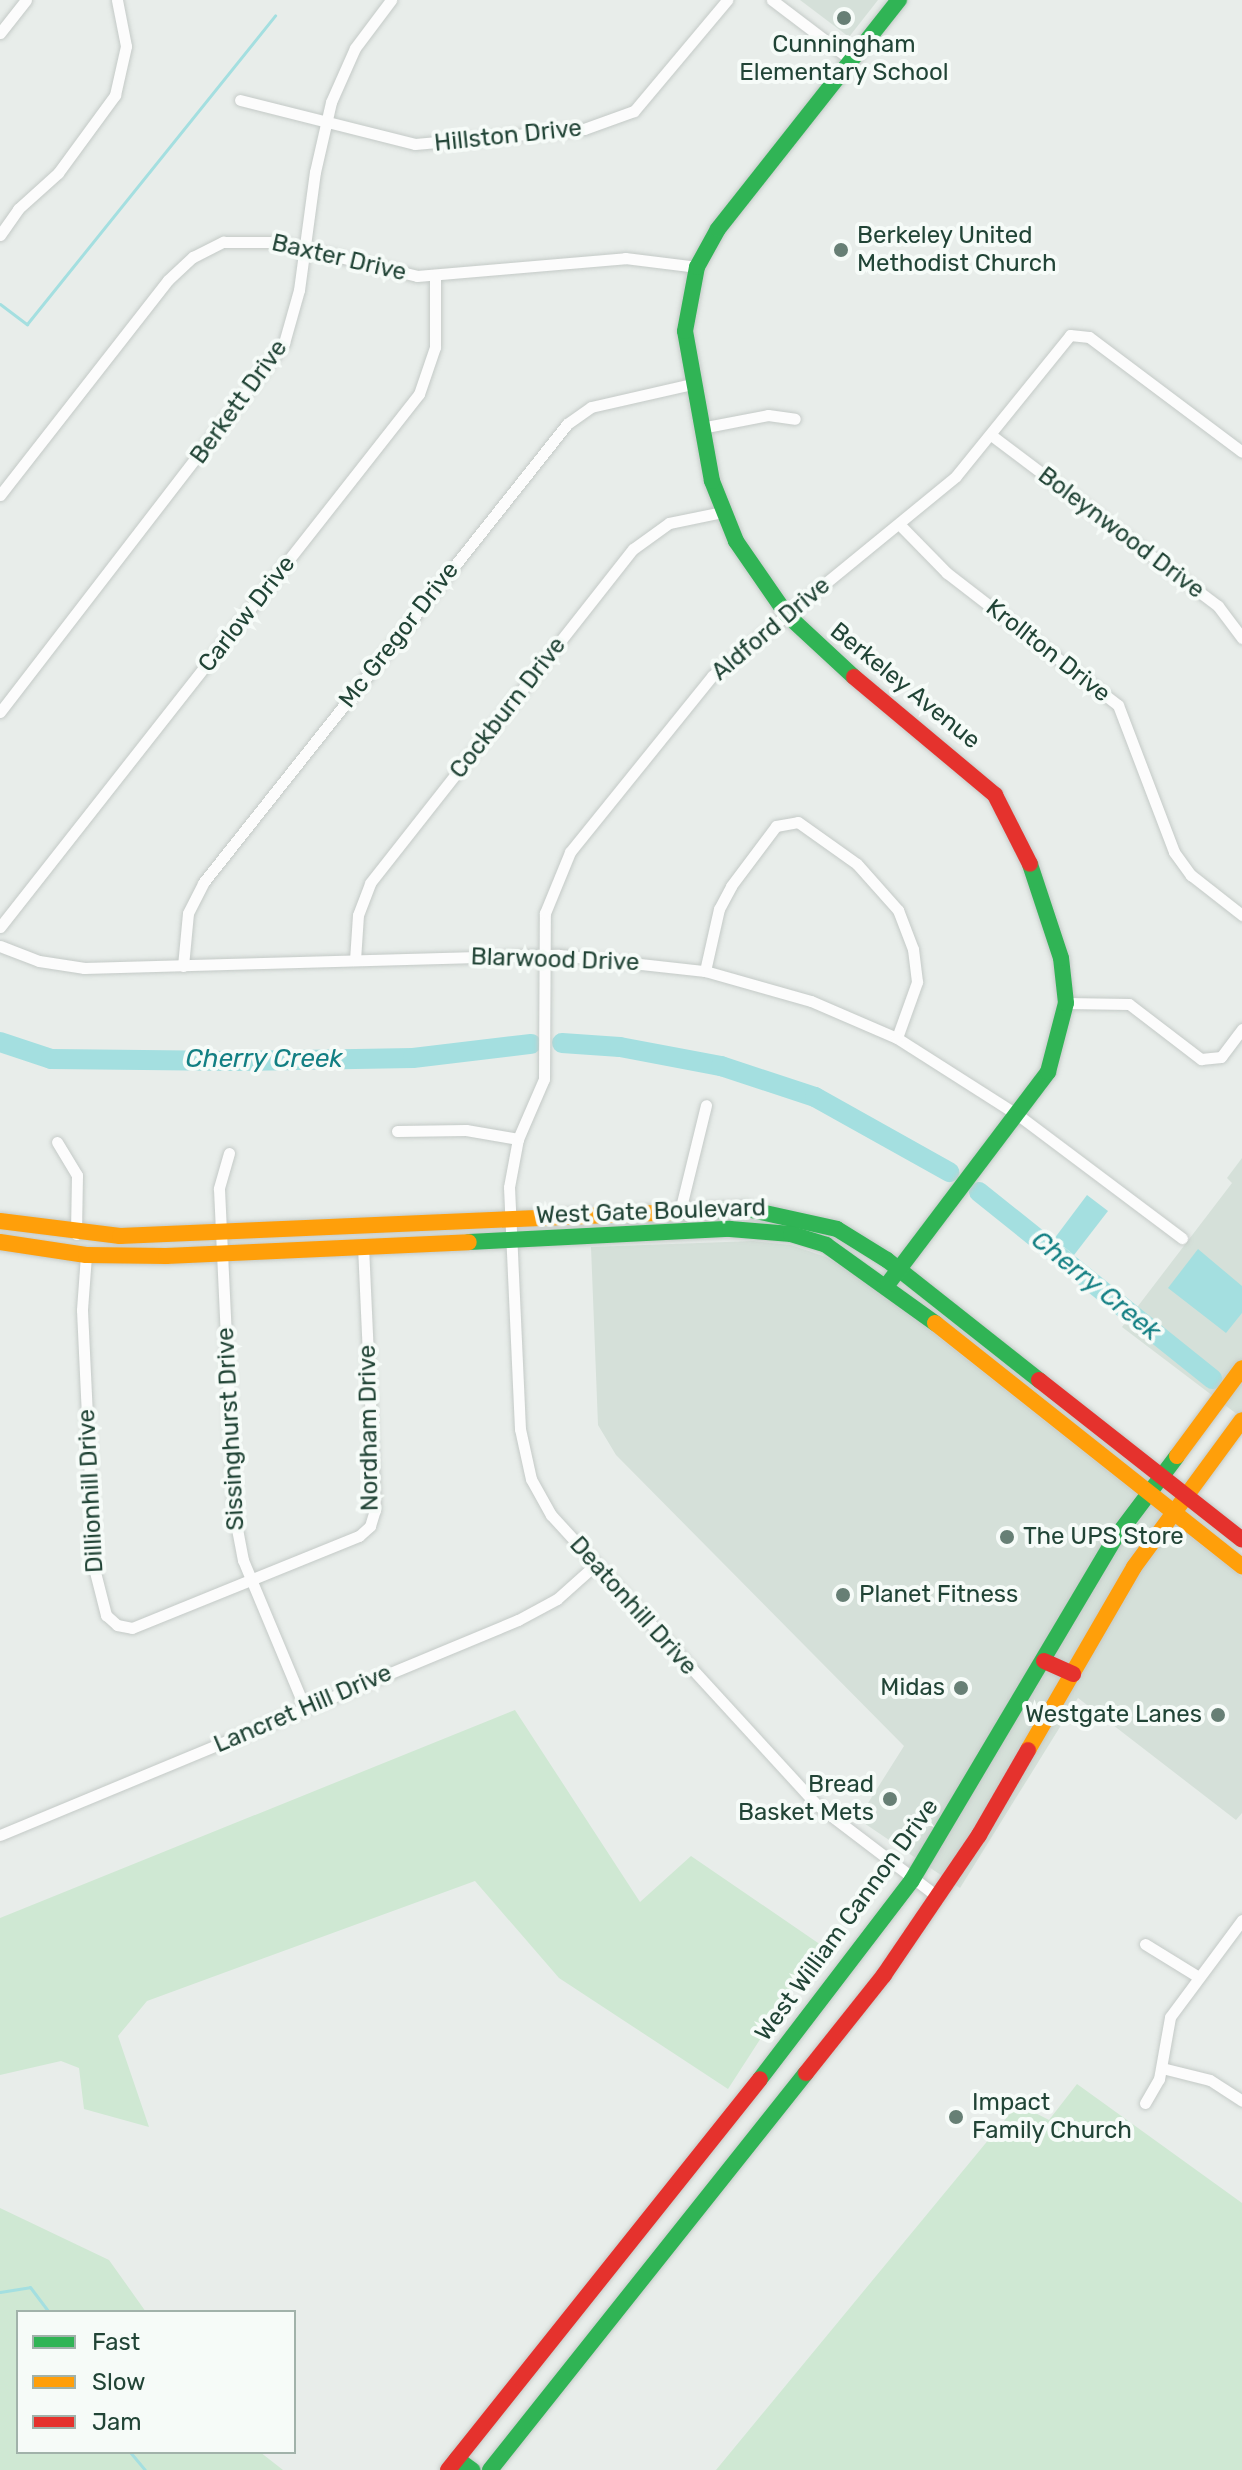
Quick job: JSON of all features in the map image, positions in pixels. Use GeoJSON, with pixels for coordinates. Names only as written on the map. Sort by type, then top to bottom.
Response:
{"type":"FeatureCollection","features":[{"type":"Feature","properties":{"kind":"main road","name":"Berkeley Avenue"},"geometry":{"type":"LineString","coordinates":[[887,1285],[1018,1115],[1053,1060],[1066,1003],[1057,941],[1028,857],[995,795],[965,765],[849,677],[787,615],[736,541],[722,512],[701,428],[685,331],[697,267],[718,229],[899,0]]}},
{"type":"Feature","properties":{"kind":"main road","name":"West Gate Boulevard"},"geometry":{"type":"LineString","coordinates":[[0,1221],[76,1234],[221,1233],[747,1209],[801,1217],[862,1242],[899,1269],[1242,1540]]}},
{"type":"Feature","properties":{"kind":"main road","name":"West Gate Boulevard"},"geometry":{"type":"LineString","coordinates":[[0,1242],[86,1255],[221,1254],[759,1229],[826,1245],[887,1285],[1242,1566]]}},
{"type":"Feature","properties":{"kind":"main road"},"geometry":{"type":"LineString","coordinates":[[990,1368],[1002,1350]]}},
{"type":"Feature","properties":{"kind":"main road","name":"West William Cannon Drive"},"geometry":{"type":"LineString","coordinates":[[453,2464],[808,2019],[912,1880],[1149,1491],[1242,1368]]}},
{"type":"Feature","properties":{"kind":"main road"},"geometry":{"type":"LineString","coordinates":[[490,2470],[732,2171],[938,1897],[1134,1567],[1184,1494],[1242,1420]]}},
{"type":"Feature","properties":{"kind":"main road"},"geometry":{"type":"LineString","coordinates":[[1044,1661],[1073,1674]]}},
{"type":"Feature","properties":{"kind":"main road"},"geometry":{"type":"LineString","coordinates":[[453,2464],[472,2470]]}},
{"type":"Feature","properties":{"kind":"street"},"geometry":{"type":"LineString","coordinates":[[0,33],[26,0]]}},
{"type":"Feature","properties":{"kind":"street"},"geometry":{"type":"LineString","coordinates":[[0,235],[18,209],[58,173],[115,95],[126,46],[117,0]]}},
{"type":"Feature","properties":{"kind":"street","name":"Berkett Drive"},"geometry":{"type":"LineString","coordinates":[[0,712],[273,363],[291,326],[325,122],[346,64],[391,0]]}},
{"type":"Feature","properties":{"kind":"street","name":"Hillston Drive"},"geometry":{"type":"LineString","coordinates":[[240,100],[415,144],[603,125],[625,117],[647,99],[727,0]]}},
{"type":"Feature","properties":{"kind":"street"},"geometry":{"type":"LineString","coordinates":[[772,0],[851,60]]}},
{"type":"Feature","properties":{"kind":"street","name":"Baxter Drive"},"geometry":{"type":"LineString","coordinates":[[0,495],[168,280],[193,257],[241,239],[304,249],[399,274],[435,277],[625,258],[697,267]]}},
{"type":"Feature","properties":{"kind":"street","name":"Carlow Drive"},"geometry":{"type":"LineString","coordinates":[[0,927],[419,394],[435,347],[435,277]]}},
{"type":"Feature","properties":{"kind":"street","name":"Aldford Drive"},"geometry":{"type":"LineString","coordinates":[[508,1220],[510,1173],[518,1139],[544,1079],[549,895],[570,852],[712,676],[956,476],[1076,333],[1089,337],[1242,452]]}},
{"type":"Feature","properties":{"kind":"street","name":"Mc Gregor Drive"},"geometry":{"type":"LineString","coordinates":[[183,966],[188,913],[203,883],[567,424],[591,407],[692,384]]}},
{"type":"Feature","properties":{"kind":"street"},"geometry":{"type":"LineString","coordinates":[[701,428],[768,415],[795,419]]}},
{"type":"Feature","properties":{"kind":"street","name":"Boleynwood Drive"},"geometry":{"type":"LineString","coordinates":[[991,435],[1218,606],[1242,638]]}},
{"type":"Feature","properties":{"kind":"street","name":"Cockburn Drive"},"geometry":{"type":"LineString","coordinates":[[355,960],[358,915],[370,883],[633,549],[669,523],[722,512]]}},
{"type":"Feature","properties":{"kind":"street","name":"Krollton Drive"},"geometry":{"type":"LineString","coordinates":[[900,525],[947,573],[1118,705],[1178,859],[1191,875],[1242,915]]}},
{"type":"Feature","properties":{"kind":"street"},"geometry":{"type":"LineString","coordinates":[[705,971],[719,909],[731,886],[776,826],[798,822],[857,864],[898,910],[913,949],[917,982],[897,1038]]}},
{"type":"Feature","properties":{"kind":"street","name":"Blarwood Drive"},"geometry":{"type":"LineString","coordinates":[[0,946],[39,961],[84,968],[545,955],[609,958],[705,971],[811,1001],[897,1038],[1018,1115],[1182,1238]]}},
{"type":"Feature","properties":{"kind":"street"},"geometry":{"type":"LineString","coordinates":[[1066,1003],[1129,1004],[1201,1059],[1221,1057],[1242,1029]]}},
{"type":"Feature","properties":{"kind":"street"},"geometry":{"type":"LineString","coordinates":[[680,1211],[706,1105]]}},
{"type":"Feature","properties":{"kind":"street"},"geometry":{"type":"LineString","coordinates":[[397,1131],[466,1130],[518,1139]]}},
{"type":"Feature","properties":{"kind":"street"},"geometry":{"type":"LineString","coordinates":[[57,1142],[77,1175],[76,1234]]}},
{"type":"Feature","properties":{"kind":"street","name":"Sissinghurst Drive"},"geometry":{"type":"LineString","coordinates":[[229,1153],[219,1189],[234,1513],[251,1579],[305,1708]]}},
{"type":"Feature","properties":{"kind":"street","name":"Deatonhill Drive"},"geometry":{"type":"LineString","coordinates":[[508,1220],[525,1463],[551,1515],[824,1812],[938,1897]]}},
{"type":"Feature","properties":{"kind":"street","name":"Nordham Drive"},"geometry":{"type":"LineString","coordinates":[[251,1579],[359,1536],[374,1518],[363,1247]]}},
{"type":"Feature","properties":{"kind":"street","name":"Dillionhill Drive"},"geometry":{"type":"LineString","coordinates":[[86,1255],[82,1325],[93,1556],[102,1607],[110,1620],[132,1628],[251,1579]]}},
{"type":"Feature","properties":{"kind":"street","name":"Lancret Hill Drive"},"geometry":{"type":"LineString","coordinates":[[0,1835],[542,1609],[595,1565]]}},
{"type":"Feature","properties":{"kind":"street"},"geometry":{"type":"LineString","coordinates":[[1145,2103],[1162,2068],[1170,2017],[1197,1976],[1242,1920]]}},
{"type":"Feature","properties":{"kind":"street"},"geometry":{"type":"LineString","coordinates":[[1145,1944],[1197,1976]]}},
{"type":"Feature","properties":{"kind":"street"},"geometry":{"type":"LineString","coordinates":[[1162,2068],[1210,2080],[1242,2101]]}},
{"type":"Feature","properties":{"kind":"shaded area","name":"Cunningham Elementary School"},"geometry":{"type":"Polygon","coordinates":[[[800,0],[878,0],[849,37],[800,0]]]}},
{"type":"Feature","properties":{"kind":"shaded area"},"geometry":{"type":"Polygon","coordinates":[[[1242,1158],[1242,1418],[1122,1327],[1232,1183],[1227,1178],[1242,1158]]]}},
{"type":"Feature","properties":{"kind":"shaded area"},"geometry":{"type":"Polygon","coordinates":[[[753,1241],[791,1245],[826,1257],[869,1282],[1242,1577],[1242,1813],[1236,1820],[1078,1698],[960,1888],[858,1819],[904,1746],[616,1455],[598,1425],[591,1247],[753,1241]]]}},
{"type":"Feature","properties":{"kind":"green space"},"geometry":{"type":"Polygon","coordinates":[[[515,1710],[640,1902],[691,1856],[821,1945],[728,2089],[559,1978],[475,1881],[147,2001],[118,2036],[149,2127],[84,2109],[79,2068],[61,2061],[0,2075],[0,1918],[515,1710]]]}},
{"type":"Feature","properties":{"kind":"green space"},"geometry":{"type":"Polygon","coordinates":[[[1077,2084],[1242,2203],[1242,2470],[716,2470],[1018,2104],[1049,2120],[1077,2084]]]}},
{"type":"Feature","properties":{"kind":"green space"},"geometry":{"type":"Polygon","coordinates":[[[0,2208],[109,2260],[145,2310],[16,2310],[16,2454],[263,2454],[283,2470],[0,2470],[0,2208]]]}},
{"type":"Feature","properties":{"kind":"water"},"geometry":{"type":"Polygon","coordinates":[[[1087,1195],[1108,1211],[1074,1255],[1054,1239],[1087,1195]]]}},
{"type":"Feature","properties":{"kind":"water"},"geometry":{"type":"Polygon","coordinates":[[[1198,1249],[1242,1286],[1242,1313],[1226,1333],[1168,1288],[1198,1249]]]}},
{"type":"Feature","properties":{"kind":"waterway"},"geometry":{"type":"LineString","coordinates":[[0,304],[27,324],[275,15]]}},
{"type":"Feature","properties":{"kind":"waterway","name":"Cherry Creek"},"geometry":{"type":"LineString","coordinates":[[0,1042],[51,1059],[236,1061],[413,1058],[531,1044]]}},
{"type":"Feature","properties":{"kind":"waterway","name":"Cherry Creek"},"geometry":{"type":"LineString","coordinates":[[562,1043],[620,1047],[721,1066],[815,1097],[949,1172]]}},
{"type":"Feature","properties":{"kind":"waterway","name":"Cherry Creek"},"geometry":{"type":"LineString","coordinates":[[979,1192],[1212,1379]]}},
{"type":"Feature","properties":{"kind":"waterway"},"geometry":{"type":"LineString","coordinates":[[0,2292],[30,2287],[47,2310]]}},
{"type":"Feature","properties":{"kind":"waterway"},"geometry":{"type":"LineString","coordinates":[[132,2454],[145,2470]]}},
{"type":"Feature","properties":{"kind":"traffic: fast"},"geometry":{"type":"LineString","coordinates":[[854,677],[787,615],[736,541],[712,481],[685,331],[697,267],[718,229],[899,0]]}},
{"type":"Feature","properties":{"kind":"traffic: fast"},"geometry":{"type":"LineString","coordinates":[[887,1285],[1048,1072],[1066,1003],[1061,958],[1030,864]]}},
{"type":"Feature","properties":{"kind":"traffic: fast"},"geometry":{"type":"LineString","coordinates":[[678,1212],[747,1209],[837,1229],[887,1260],[1039,1380]]}},
{"type":"Feature","properties":{"kind":"traffic: fast"},"geometry":{"type":"LineString","coordinates":[[469,1242],[730,1229],[791,1234],[826,1245],[935,1323]]}},
{"type":"Feature","properties":{"kind":"traffic: fast"},"geometry":{"type":"LineString","coordinates":[[760,2079],[912,1880],[1113,1541],[1177,1456]]}},
{"type":"Feature","properties":{"kind":"traffic: fast"},"geometry":{"type":"LineString","coordinates":[[490,2470],[806,2073]]}},
{"type":"Feature","properties":{"kind":"traffic: fast"},"geometry":{"type":"LineString","coordinates":[[457,2459],[472,2470]]}},
{"type":"Feature","properties":{"kind":"traffic: slow"},"geometry":{"type":"LineString","coordinates":[[0,1221],[120,1236],[678,1212]]}},
{"type":"Feature","properties":{"kind":"traffic: slow"},"geometry":{"type":"LineString","coordinates":[[0,1242],[86,1255],[166,1256],[469,1242]]}},
{"type":"Feature","properties":{"kind":"traffic: slow"},"geometry":{"type":"LineString","coordinates":[[935,1323],[1242,1566]]}},
{"type":"Feature","properties":{"kind":"traffic: slow"},"geometry":{"type":"LineString","coordinates":[[1177,1456],[1242,1368]]}},
{"type":"Feature","properties":{"kind":"traffic: slow"},"geometry":{"type":"LineString","coordinates":[[1028,1750],[1134,1567],[1242,1420]]}},
{"type":"Feature","properties":{"kind":"traffic: jam"},"geometry":{"type":"LineString","coordinates":[[854,677],[995,795],[1030,864]]}},
{"type":"Feature","properties":{"kind":"traffic: jam"},"geometry":{"type":"LineString","coordinates":[[1039,1380],[1242,1540]]}},
{"type":"Feature","properties":{"kind":"traffic: jam"},"geometry":{"type":"LineString","coordinates":[[1044,1661],[1073,1674]]}},
{"type":"Feature","properties":{"kind":"traffic: jam"},"geometry":{"type":"LineString","coordinates":[[806,2073],[884,1975],[979,1835],[1028,1750]]}},
{"type":"Feature","properties":{"kind":"traffic: jam"},"geometry":{"type":"LineString","coordinates":[[448,2470],[760,2079]]}},
{"type":"Feature","properties":{"kind":"place","name":"Cunningham Elementary School"},"geometry":{"type":"Point","coordinates":[844,18]}},
{"type":"Feature","properties":{"kind":"place","name":"Berkeley United Methodist Church"},"geometry":{"type":"Point","coordinates":[841,250]}},
{"type":"Feature","properties":{"kind":"place","name":"The UPS Store"},"geometry":{"type":"Point","coordinates":[1007,1537]}},
{"type":"Feature","properties":{"kind":"place","name":"Planet Fitness"},"geometry":{"type":"Point","coordinates":[843,1595]}},
{"type":"Feature","properties":{"kind":"place","name":"Midas"},"geometry":{"type":"Point","coordinates":[961,1688]}},
{"type":"Feature","properties":{"kind":"place","name":"Westgate Lanes"},"geometry":{"type":"Point","coordinates":[1218,1715]}},
{"type":"Feature","properties":{"kind":"place","name":"Bread Basket Mets"},"geometry":{"type":"Point","coordinates":[890,1799]}},
{"type":"Feature","properties":{"kind":"place","name":"Impact Family Church"},"geometry":{"type":"Point","coordinates":[956,2117]}}]}
